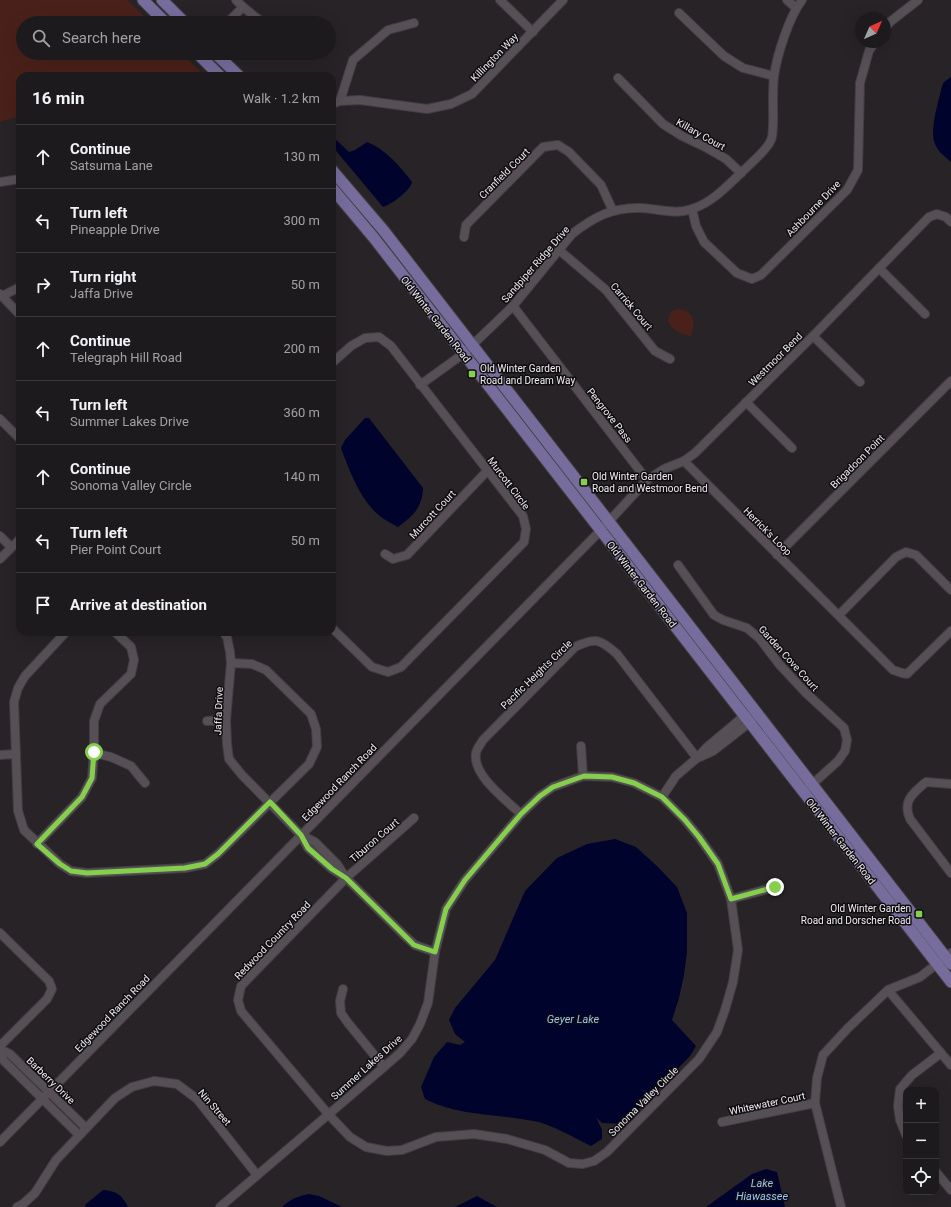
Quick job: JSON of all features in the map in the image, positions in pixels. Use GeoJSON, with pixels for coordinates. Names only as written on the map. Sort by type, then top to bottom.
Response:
{"type":"FeatureCollection","features":[{"type":"Feature","properties":{"kind":"main road"},"geometry":{"type":"LineString","coordinates":[[143,0],[159,16]]}},
{"type":"Feature","properties":{"kind":"main road"},"geometry":{"type":"LineString","coordinates":[[162,0],[178,16]]}},
{"type":"Feature","properties":{"kind":"main road"},"geometry":{"type":"LineString","coordinates":[[204,60],[216,72]]}},
{"type":"Feature","properties":{"kind":"main road"},"geometry":{"type":"LineString","coordinates":[[222,60],[235,72]]}},
{"type":"Feature","properties":{"kind":"main road","name":"Old Winter Garden Road"},"geometry":{"type":"LineString","coordinates":[[336,175],[384,231],[609,521],[803,792],[946,959]]}},
{"type":"Feature","properties":{"kind":"main road","name":"Old Winter Garden Road"},"geometry":{"type":"LineString","coordinates":[[336,193],[374,238],[600,530],[750,718],[812,785],[946,959],[951,982]]}},
{"type":"Feature","properties":{"kind":"street"},"geometry":{"type":"LineString","coordinates":[[236,0],[254,16]]}},
{"type":"Feature","properties":{"kind":"street"},"geometry":{"type":"LineString","coordinates":[[500,0],[533,32]]}},
{"type":"Feature","properties":{"kind":"street","name":"Killington Way"},"geometry":{"type":"LineString","coordinates":[[336,102],[360,100],[428,109],[451,104],[472,94],[563,0]]}},
{"type":"Feature","properties":{"kind":"street"},"geometry":{"type":"LineString","coordinates":[[787,0],[796,8]]}},
{"type":"Feature","properties":{"kind":"street","name":"Sandpiper Ridge Drive"},"geometry":{"type":"LineString","coordinates":[[420,385],[463,354],[513,306],[572,234],[584,225],[600,215],[613,211],[640,208],[677,213],[692,209],[704,204],[720,194],[741,174],[772,140],[774,76],[782,45],[796,8],[802,0]]}},
{"type":"Feature","properties":{"kind":"street"},"geometry":{"type":"LineString","coordinates":[[891,21],[918,0]]}},
{"type":"Feature","properties":{"kind":"street"},"geometry":{"type":"LineString","coordinates":[[234,16],[243,7]]}},
{"type":"Feature","properties":{"kind":"street"},"geometry":{"type":"LineString","coordinates":[[679,13],[724,56],[743,68],[774,76]]}},
{"type":"Feature","properties":{"kind":"street"},"geometry":{"type":"LineString","coordinates":[[340,101],[353,60],[388,30],[414,23]]}},
{"type":"Feature","properties":{"kind":"street","name":"Ashbourne Drive"},"geometry":{"type":"LineString","coordinates":[[692,209],[696,226],[704,242],[737,272],[752,279],[761,275],[847,190],[858,170],[860,83],[871,48]]}},
{"type":"Feature","properties":{"kind":"street","name":"Killary Court"},"geometry":{"type":"LineString","coordinates":[[618,78],[663,124],[682,136],[708,148],[726,159],[741,174]]}},
{"type":"Feature","properties":{"kind":"street","name":"Cranfield Court"},"geometry":{"type":"LineString","coordinates":[[464,237],[466,225],[543,147],[558,145],[569,152],[601,185],[613,211]]}},
{"type":"Feature","properties":{"kind":"street"},"geometry":{"type":"LineString","coordinates":[[0,182],[16,180]]}},
{"type":"Feature","properties":{"kind":"street","name":"Westmoor Bend"},"geometry":{"type":"LineString","coordinates":[[609,521],[647,480],[664,469],[684,461],[695,453],[813,336],[929,217],[937,214],[946,217],[951,222]]}},
{"type":"Feature","properties":{"kind":"street","name":"Carrick Court"},"geometry":{"type":"LineString","coordinates":[[559,250],[606,290],[655,351],[670,359]]}},
{"type":"Feature","properties":{"kind":"street"},"geometry":{"type":"LineString","coordinates":[[879,268],[925,314]]}},
{"type":"Feature","properties":{"kind":"street"},"geometry":{"type":"LineString","coordinates":[[16,289],[1,295],[16,311]]}},
{"type":"Feature","properties":{"kind":"street","name":"Pengrove Pass"},"geometry":{"type":"LineString","coordinates":[[513,306],[647,480]]}},
{"type":"Feature","properties":{"kind":"street"},"geometry":{"type":"LineString","coordinates":[[813,336],[860,382]]}},
{"type":"Feature","properties":{"kind":"street","name":"Murcott Circle"},"geometry":{"type":"LineString","coordinates":[[336,359],[351,346],[364,338],[379,337],[391,346],[523,516],[526,529],[524,542],[401,667],[388,672],[372,667],[336,632]]}},
{"type":"Feature","properties":{"kind":"street","name":"Brigadoon Point"},"geometry":{"type":"LineString","coordinates":[[777,555],[951,381]]}},
{"type":"Feature","properties":{"kind":"street"},"geometry":{"type":"LineString","coordinates":[[746,402],[792,448]]}},
{"type":"Feature","properties":{"kind":"street"},"geometry":{"type":"LineString","coordinates":[[0,419],[16,435]]}},
{"type":"Feature","properties":{"kind":"street","name":"Herrick's Loop"},"geometry":{"type":"LineString","coordinates":[[684,461],[893,670],[902,674],[907,674],[951,631]]}},
{"type":"Feature","properties":{"kind":"street","name":"Murcott Court"},"geometry":{"type":"LineString","coordinates":[[385,554],[393,559],[408,555],[488,470]]}},
{"type":"Feature","properties":{"kind":"street","name":"Edgewood Ranch Road"},"geometry":{"type":"LineString","coordinates":[[0,1142],[609,521]]}},
{"type":"Feature","properties":{"kind":"street"},"geometry":{"type":"LineString","coordinates":[[0,536],[11,548]]}},
{"type":"Feature","properties":{"kind":"street"},"geometry":{"type":"LineString","coordinates":[[0,559],[16,543]]}},
{"type":"Feature","properties":{"kind":"street"},"geometry":{"type":"LineString","coordinates":[[839,615],[896,557],[906,552],[916,555],[951,590]]}},
{"type":"Feature","properties":{"kind":"street","name":"Garden Cove Court"},"geometry":{"type":"LineString","coordinates":[[678,565],[701,600],[714,615],[723,620],[748,628],[760,639],[779,664],[806,693],[844,728],[847,740],[845,751],[838,761],[803,792]]}},
{"type":"Feature","properties":{"kind":"street"},"geometry":{"type":"LineString","coordinates":[[62,636],[25,676],[18,688],[14,702],[18,811],[24,830],[37,844],[60,864],[71,871],[87,873],[185,868],[205,864],[218,854],[308,764],[317,747],[316,729],[311,714],[266,670],[252,664],[231,663]]}},
{"type":"Feature","properties":{"kind":"street"},"geometry":{"type":"LineString","coordinates":[[37,844],[82,797],[92,778],[94,721],[100,704],[130,674],[134,660],[131,647],[119,636]]}},
{"type":"Feature","properties":{"kind":"street","name":"Jaffa Drive"},"geometry":{"type":"LineString","coordinates":[[226,636],[231,663],[226,720],[229,759],[242,775],[301,835],[308,848],[332,869],[346,878],[414,945],[435,952]]}},
{"type":"Feature","properties":{"kind":"street","name":"Pacific Heights Circle"},"geometry":{"type":"LineString","coordinates":[[521,814],[483,777],[477,766],[476,755],[478,749],[483,740],[574,647],[588,640],[604,643],[617,654],[697,758]]}},
{"type":"Feature","properties":{"kind":"street"},"geometry":{"type":"LineString","coordinates":[[662,797],[676,776],[697,758],[713,751],[750,718]]}},
{"type":"Feature","properties":{"kind":"street"},"geometry":{"type":"LineString","coordinates":[[207,721],[226,720]]}},
{"type":"Feature","properties":{"kind":"street"},"geometry":{"type":"LineString","coordinates":[[581,746],[584,776]]}},
{"type":"Feature","properties":{"kind":"street"},"geometry":{"type":"LineString","coordinates":[[94,752],[111,757],[131,766],[145,783]]}},
{"type":"Feature","properties":{"kind":"street"},"geometry":{"type":"LineString","coordinates":[[0,756],[16,754]]}},
{"type":"Feature","properties":{"kind":"street","name":"Summer Lakes Drive"},"geometry":{"type":"LineString","coordinates":[[220,1207],[400,1053],[412,1039],[420,1024],[428,1003],[435,952],[446,909],[465,880],[521,814],[540,796],[553,787],[584,776],[612,777],[634,783],[662,797]]}},
{"type":"Feature","properties":{"kind":"street"},"geometry":{"type":"LineString","coordinates":[[951,784],[926,782],[915,791],[908,802],[907,811],[910,818],[951,873]]}},
{"type":"Feature","properties":{"kind":"street","name":"Sonoma Valley Circle"},"geometry":{"type":"LineString","coordinates":[[329,1115],[350,1137],[366,1147],[387,1151],[402,1150],[436,1138],[474,1134],[515,1141],[545,1150],[569,1163],[583,1164],[594,1161],[607,1152],[699,1059],[717,1032],[733,982],[738,950],[731,899],[718,864],[685,820],[662,797]]}},
{"type":"Feature","properties":{"kind":"street","name":"Tiburon Court"},"geometry":{"type":"LineString","coordinates":[[346,878],[414,818]]}},
{"type":"Feature","properties":{"kind":"street","name":"Redwood Country Road"},"geometry":{"type":"LineString","coordinates":[[329,1115],[241,1011],[238,1000],[241,986],[346,878]]}},
{"type":"Feature","properties":{"kind":"street"},"geometry":{"type":"LineString","coordinates":[[731,899],[775,887]]}},
{"type":"Feature","properties":{"kind":"street"},"geometry":{"type":"LineString","coordinates":[[0,933],[49,981],[52,989],[47,999],[0,1046]]}},
{"type":"Feature","properties":{"kind":"street"},"geometry":{"type":"LineString","coordinates":[[841,1207],[815,1103],[817,1078],[823,1055],[848,1028],[888,990],[920,977],[946,959]]}},
{"type":"Feature","properties":{"kind":"street"},"geometry":{"type":"LineString","coordinates":[[343,989],[340,1001],[341,1013],[384,1067]]}},
{"type":"Feature","properties":{"kind":"street"},"geometry":{"type":"LineString","coordinates":[[888,990],[951,1065]]}},
{"type":"Feature","properties":{"kind":"street","name":"Barberry Drive"},"geometry":{"type":"LineString","coordinates":[[0,1049],[10,1054],[86,1128]]}},
{"type":"Feature","properties":{"kind":"street","name":"Barberry Drive"},"geometry":{"type":"LineString","coordinates":[[0,1053],[4,1061],[79,1135]]}},
{"type":"Feature","properties":{"kind":"street"},"geometry":{"type":"LineString","coordinates":[[903,1128],[900,1120],[898,1106],[900,1089],[912,1075],[941,1053]]}},
{"type":"Feature","properties":{"kind":"street","name":"Nin Street"},"geometry":{"type":"LineString","coordinates":[[86,1128],[116,1098],[132,1086],[154,1081],[177,1084],[197,1099],[257,1175]]}},
{"type":"Feature","properties":{"kind":"street","name":"Whitewater Court"},"geometry":{"type":"LineString","coordinates":[[722,1122],[815,1103]]}},
{"type":"Feature","properties":{"kind":"street"},"geometry":{"type":"LineString","coordinates":[[17,1207],[23,1204],[35,1193],[56,1160],[86,1128]]}},
{"type":"Feature","properties":{"kind":"street"},"geometry":{"type":"LineString","coordinates":[[939,1176],[951,1190]]}},
{"type":"Feature","properties":{"kind":"shaded area"},"geometry":{"type":"Polygon","coordinates":[[[0,0],[127,0],[144,16],[16,16],[16,60],[188,60],[201,72],[16,72],[16,117],[0,122],[0,0]]]}},
{"type":"Feature","properties":{"kind":"shaded area"},"geometry":{"type":"Polygon","coordinates":[[[678,309],[688,312],[693,318],[691,336],[677,332],[668,321],[671,313],[678,309]]]}},
{"type":"Feature","properties":{"kind":"water"},"geometry":{"type":"Polygon","coordinates":[[[951,77],[951,162],[937,148],[933,133],[935,116],[942,86],[944,82],[951,77]]]}},
{"type":"Feature","properties":{"kind":"water"},"geometry":{"type":"Polygon","coordinates":[[[336,140],[349,152],[367,142],[374,145],[392,159],[412,182],[411,186],[400,197],[383,207],[336,151],[336,140]]]}},
{"type":"Feature","properties":{"kind":"water"},"geometry":{"type":"Polygon","coordinates":[[[365,418],[369,418],[423,488],[421,501],[416,511],[398,527],[376,513],[363,497],[348,467],[341,448],[345,440],[365,418]]]}},
{"type":"Feature","properties":{"kind":"water","name":"Geyer Lake"},"geometry":{"type":"Polygon","coordinates":[[[615,839],[636,847],[658,867],[677,887],[687,913],[687,952],[684,975],[672,1020],[696,1046],[690,1056],[624,1124],[602,1123],[596,1117],[602,1130],[602,1139],[591,1146],[547,1125],[534,1121],[464,1112],[438,1105],[425,1099],[421,1087],[434,1057],[447,1042],[460,1045],[465,1042],[455,1034],[449,1020],[455,1008],[495,960],[525,891],[557,858],[587,844],[615,839]]]}},
{"type":"Feature","properties":{"kind":"water","name":"Lake Hiawassee"},"geometry":{"type":"Polygon","coordinates":[[[766,1169],[777,1172],[785,1207],[706,1207],[752,1174],[766,1169]]]}},
{"type":"Feature","properties":{"kind":"water"},"geometry":{"type":"Polygon","coordinates":[[[103,1190],[112,1191],[118,1194],[124,1199],[128,1207],[85,1207],[86,1204],[103,1190]]]}},
{"type":"Feature","properties":{"kind":"water"},"geometry":{"type":"Polygon","coordinates":[[[309,1194],[319,1196],[342,1207],[282,1207],[295,1198],[309,1194]]]}},
{"type":"Feature","properties":{"kind":"water"},"geometry":{"type":"Polygon","coordinates":[[[477,1196],[497,1207],[455,1207],[477,1196]]]}},
{"type":"Feature","properties":{"kind":"place","name":"Old Winter Garden Road and Dream Way"},"geometry":{"type":"Point","coordinates":[472,374]}},
{"type":"Feature","properties":{"kind":"place","name":"Old Winter Garden Road and Westmoor Bend"},"geometry":{"type":"Point","coordinates":[584,482]}},
{"type":"Feature","properties":{"kind":"place","name":"Old Winter Garden Road and Dorscher Road"},"geometry":{"type":"Point","coordinates":[919,914]}},
{"type":"Feature","properties":{"kind":"route"},"geometry":{"type":"LineString","coordinates":[[94,752],[92,778],[82,797],[37,844],[60,864],[71,871],[87,873],[185,868],[205,864],[218,854],[270,802],[301,835],[308,848],[332,869],[346,878],[414,945],[435,952],[446,909],[465,880],[521,814],[540,796],[553,787],[584,776],[612,777],[634,783],[662,797],[685,820],[718,864],[731,899],[775,887]]}}]}
